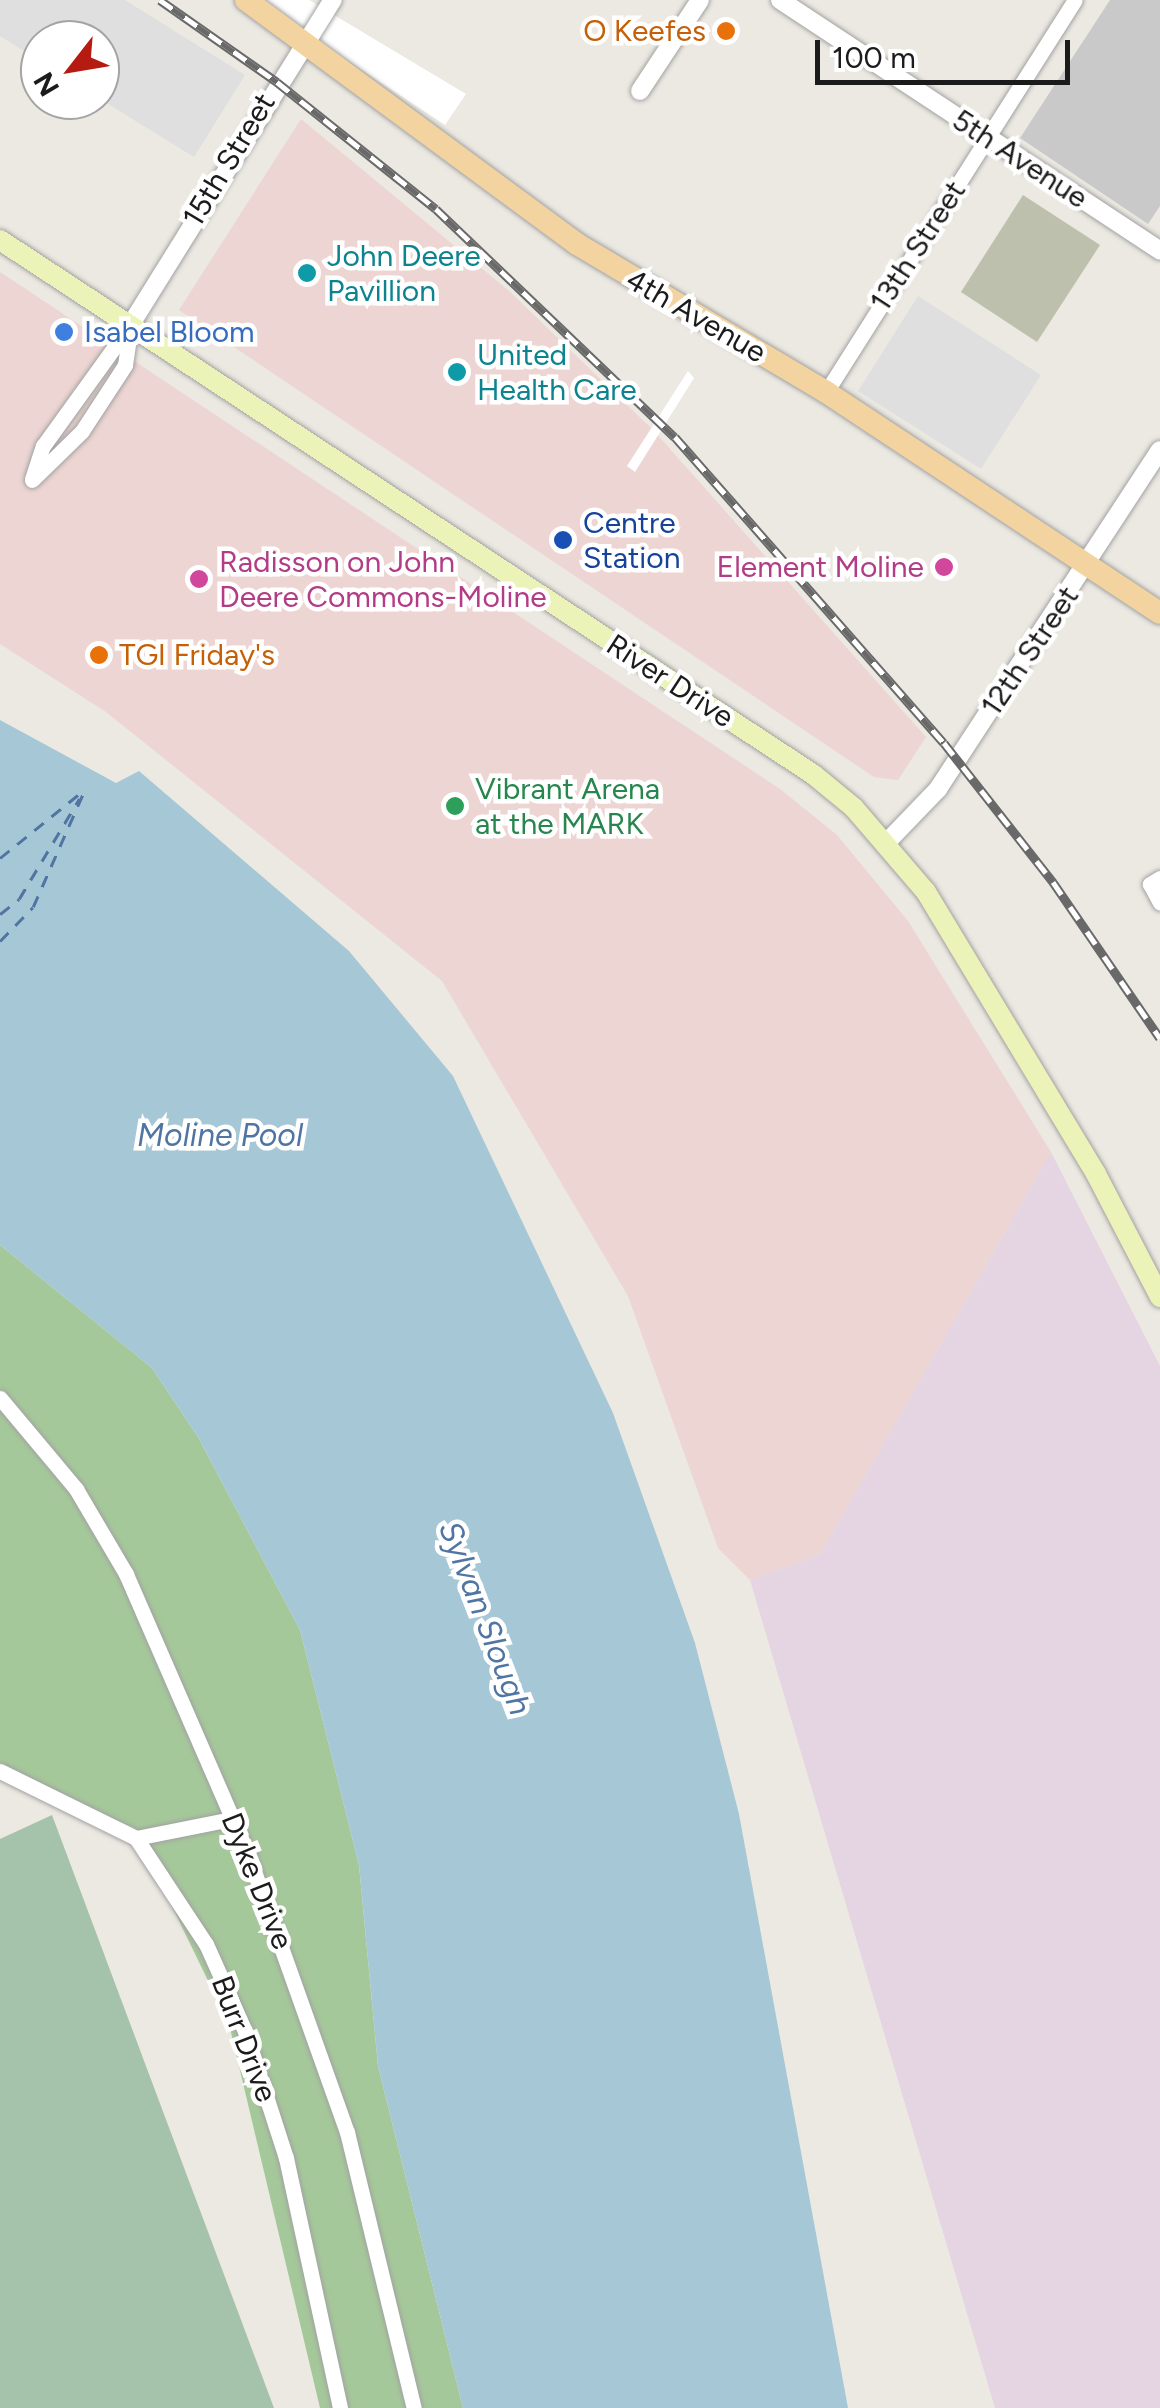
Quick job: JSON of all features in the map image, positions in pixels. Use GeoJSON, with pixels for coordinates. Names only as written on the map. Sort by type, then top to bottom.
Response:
{"type":"FeatureCollection","features":[{"type":"Feature","properties":{"kind":"main road","name":"4th Avenue"},"geometry":{"type":"LineString","coordinates":[[246,0],[577,244],[826,392],[1160,613]]}},
{"type":"Feature","properties":{"kind":"main road","name":"River Drive"},"geometry":{"type":"LineString","coordinates":[[0,240],[814,775],[888,842],[926,892],[1096,1174],[1160,1297]]}},
{"type":"Feature","properties":{"kind":"street","name":"15th Street"},"geometry":{"type":"LineString","coordinates":[[131,324],[125,366],[82,430],[32,480],[42,446],[131,324],[332,0]]}},
{"type":"Feature","properties":{"kind":"street"},"geometry":{"type":"LineString","coordinates":[[640,91],[700,0]]}},
{"type":"Feature","properties":{"kind":"street","name":"5th Avenue"},"geometry":{"type":"LineString","coordinates":[[780,0],[1160,252]]}},
{"type":"Feature","properties":{"kind":"street","name":"13th Street"},"geometry":{"type":"LineString","coordinates":[[826,392],[1075,0]]}},
{"type":"Feature","properties":{"kind":"street","name":"12th Street"},"geometry":{"type":"LineString","coordinates":[[888,842],[938,789],[1160,450]]}},
{"type":"Feature","properties":{"kind":"street"},"geometry":{"type":"LineString","coordinates":[[1155,880],[1160,903]]}},
{"type":"Feature","properties":{"kind":"street","name":"Dyke Drive"},"geometry":{"type":"LineString","coordinates":[[0,1398],[76,1489],[126,1574],[284,1944],[336,2096],[414,2408]]}},
{"type":"Feature","properties":{"kind":"street"},"geometry":{"type":"LineString","coordinates":[[0,1771],[136,1838],[232,1819]]}},
{"type":"Feature","properties":{"kind":"street","name":"Burr Drive"},"geometry":{"type":"LineString","coordinates":[[136,1838],[206,1944],[245,2031],[286,2158],[340,2408]]}},
{"type":"Feature","properties":{"kind":"shaded area"},"geometry":{"type":"Polygon","coordinates":[[[0,0],[125,0],[245,75],[194,157],[120,111],[120,20],[20,20],[20,48],[0,36],[0,0]]]}},
{"type":"Feature","properties":{"kind":"shaded area"},"geometry":{"type":"Polygon","coordinates":[[[1110,0],[1160,0],[1160,206],[1148,224],[1020,138],[1110,0]]]}},
{"type":"Feature","properties":{"kind":"shaded area"},"geometry":{"type":"Polygon","coordinates":[[[301,119],[508,290],[655,432],[926,737],[898,780],[874,777],[179,310],[301,119]]]}},
{"type":"Feature","properties":{"kind":"shaded area"},"geometry":{"type":"Polygon","coordinates":[[[1023,195],[1100,245],[1037,342],[961,292],[1023,195]]]}},
{"type":"Feature","properties":{"kind":"shaded area"},"geometry":{"type":"Polygon","coordinates":[[[0,272],[780,789],[837,835],[908,921],[1051,1152],[820,1554],[750,1580],[718,1548],[628,1296],[442,981],[106,712],[0,644],[0,272]]]}},
{"type":"Feature","properties":{"kind":"shaded area"},"geometry":{"type":"Polygon","coordinates":[[[918,296],[1041,375],[981,469],[858,391],[918,296]]]}},
{"type":"Feature","properties":{"kind":"shaded area"},"geometry":{"type":"Polygon","coordinates":[[[1051,1152],[1160,1366],[1160,2408],[995,2408],[750,1580],[820,1554],[1051,1152]]]}},
{"type":"Feature","properties":{"kind":"green space"},"geometry":{"type":"Polygon","coordinates":[[[0,1245],[152,1368],[198,1437],[300,1630],[359,1865],[378,2066],[463,2408],[320,2408],[229,2024],[134,1828],[0,1768],[0,1245]]]}},
{"type":"Feature","properties":{"kind":"green space"},"geometry":{"type":"Polygon","coordinates":[[[52,1815],[274,2408],[0,2408],[0,1839],[52,1815]]]}},
{"type":"Feature","properties":{"kind":"water","name":"Moline Pool"},"geometry":{"type":"Polygon","coordinates":[[[0,720],[116,783],[139,771],[349,951],[453,1076],[613,1413],[695,1643],[739,1814],[848,2408],[463,2408],[378,2066],[359,1865],[300,1630],[198,1437],[152,1368],[0,1245],[0,720]]]}},
{"type":"Feature","properties":{"kind":"pier"},"geometry":{"type":"Polygon","coordinates":[[[256,0],[309,0],[466,94],[445,125],[256,0]]]}},
{"type":"Feature","properties":{"kind":"pier"},"geometry":{"type":"Polygon","coordinates":[[[688,371],[694,378],[635,472],[627,466],[688,371]]]}},
{"type":"Feature","properties":{"kind":"ferry route"},"geometry":{"type":"LineString","coordinates":[[0,941],[33,907],[85,789]]}},
{"type":"Feature","properties":{"kind":"ferry route"},"geometry":{"type":"LineString","coordinates":[[0,858],[84,790]]}},
{"type":"Feature","properties":{"kind":"ferry route"},"geometry":{"type":"LineString","coordinates":[[0,914],[19,899],[79,799]]}},
{"type":"Feature","properties":{"kind":"railway"},"geometry":{"type":"LineString","coordinates":[[160,0],[277,82],[436,209],[675,437],[944,743],[1053,882],[1160,1038]]}},
{"type":"Feature","properties":{"kind":"place","name":"O Keefes"},"geometry":{"type":"Point","coordinates":[726,31]}},
{"type":"Feature","properties":{"kind":"place","name":"John Deere Pavillion"},"geometry":{"type":"Point","coordinates":[307,273]}},
{"type":"Feature","properties":{"kind":"place","name":"Isabel Bloom"},"geometry":{"type":"Point","coordinates":[64,332]}},
{"type":"Feature","properties":{"kind":"place","name":"United Health Care"},"geometry":{"type":"Point","coordinates":[457,372]}},
{"type":"Feature","properties":{"kind":"place","name":"Centre Station"},"geometry":{"type":"Point","coordinates":[563,540]}},
{"type":"Feature","properties":{"kind":"place","name":"Element Moline"},"geometry":{"type":"Point","coordinates":[944,567]}},
{"type":"Feature","properties":{"kind":"place","name":"Radisson on John Deere Commons-Moline"},"geometry":{"type":"Point","coordinates":[199,579]}},
{"type":"Feature","properties":{"kind":"place","name":"TGI Friday's"},"geometry":{"type":"Point","coordinates":[99,655]}},
{"type":"Feature","properties":{"kind":"place","name":"Vibrant Arena at the MARK"},"geometry":{"type":"Point","coordinates":[455,806]}},
{"type":"Feature","properties":{"kind":"water label","name":"Sylvan Slough"},"geometry":{"type":"Point","coordinates":[485,1618]}}]}
